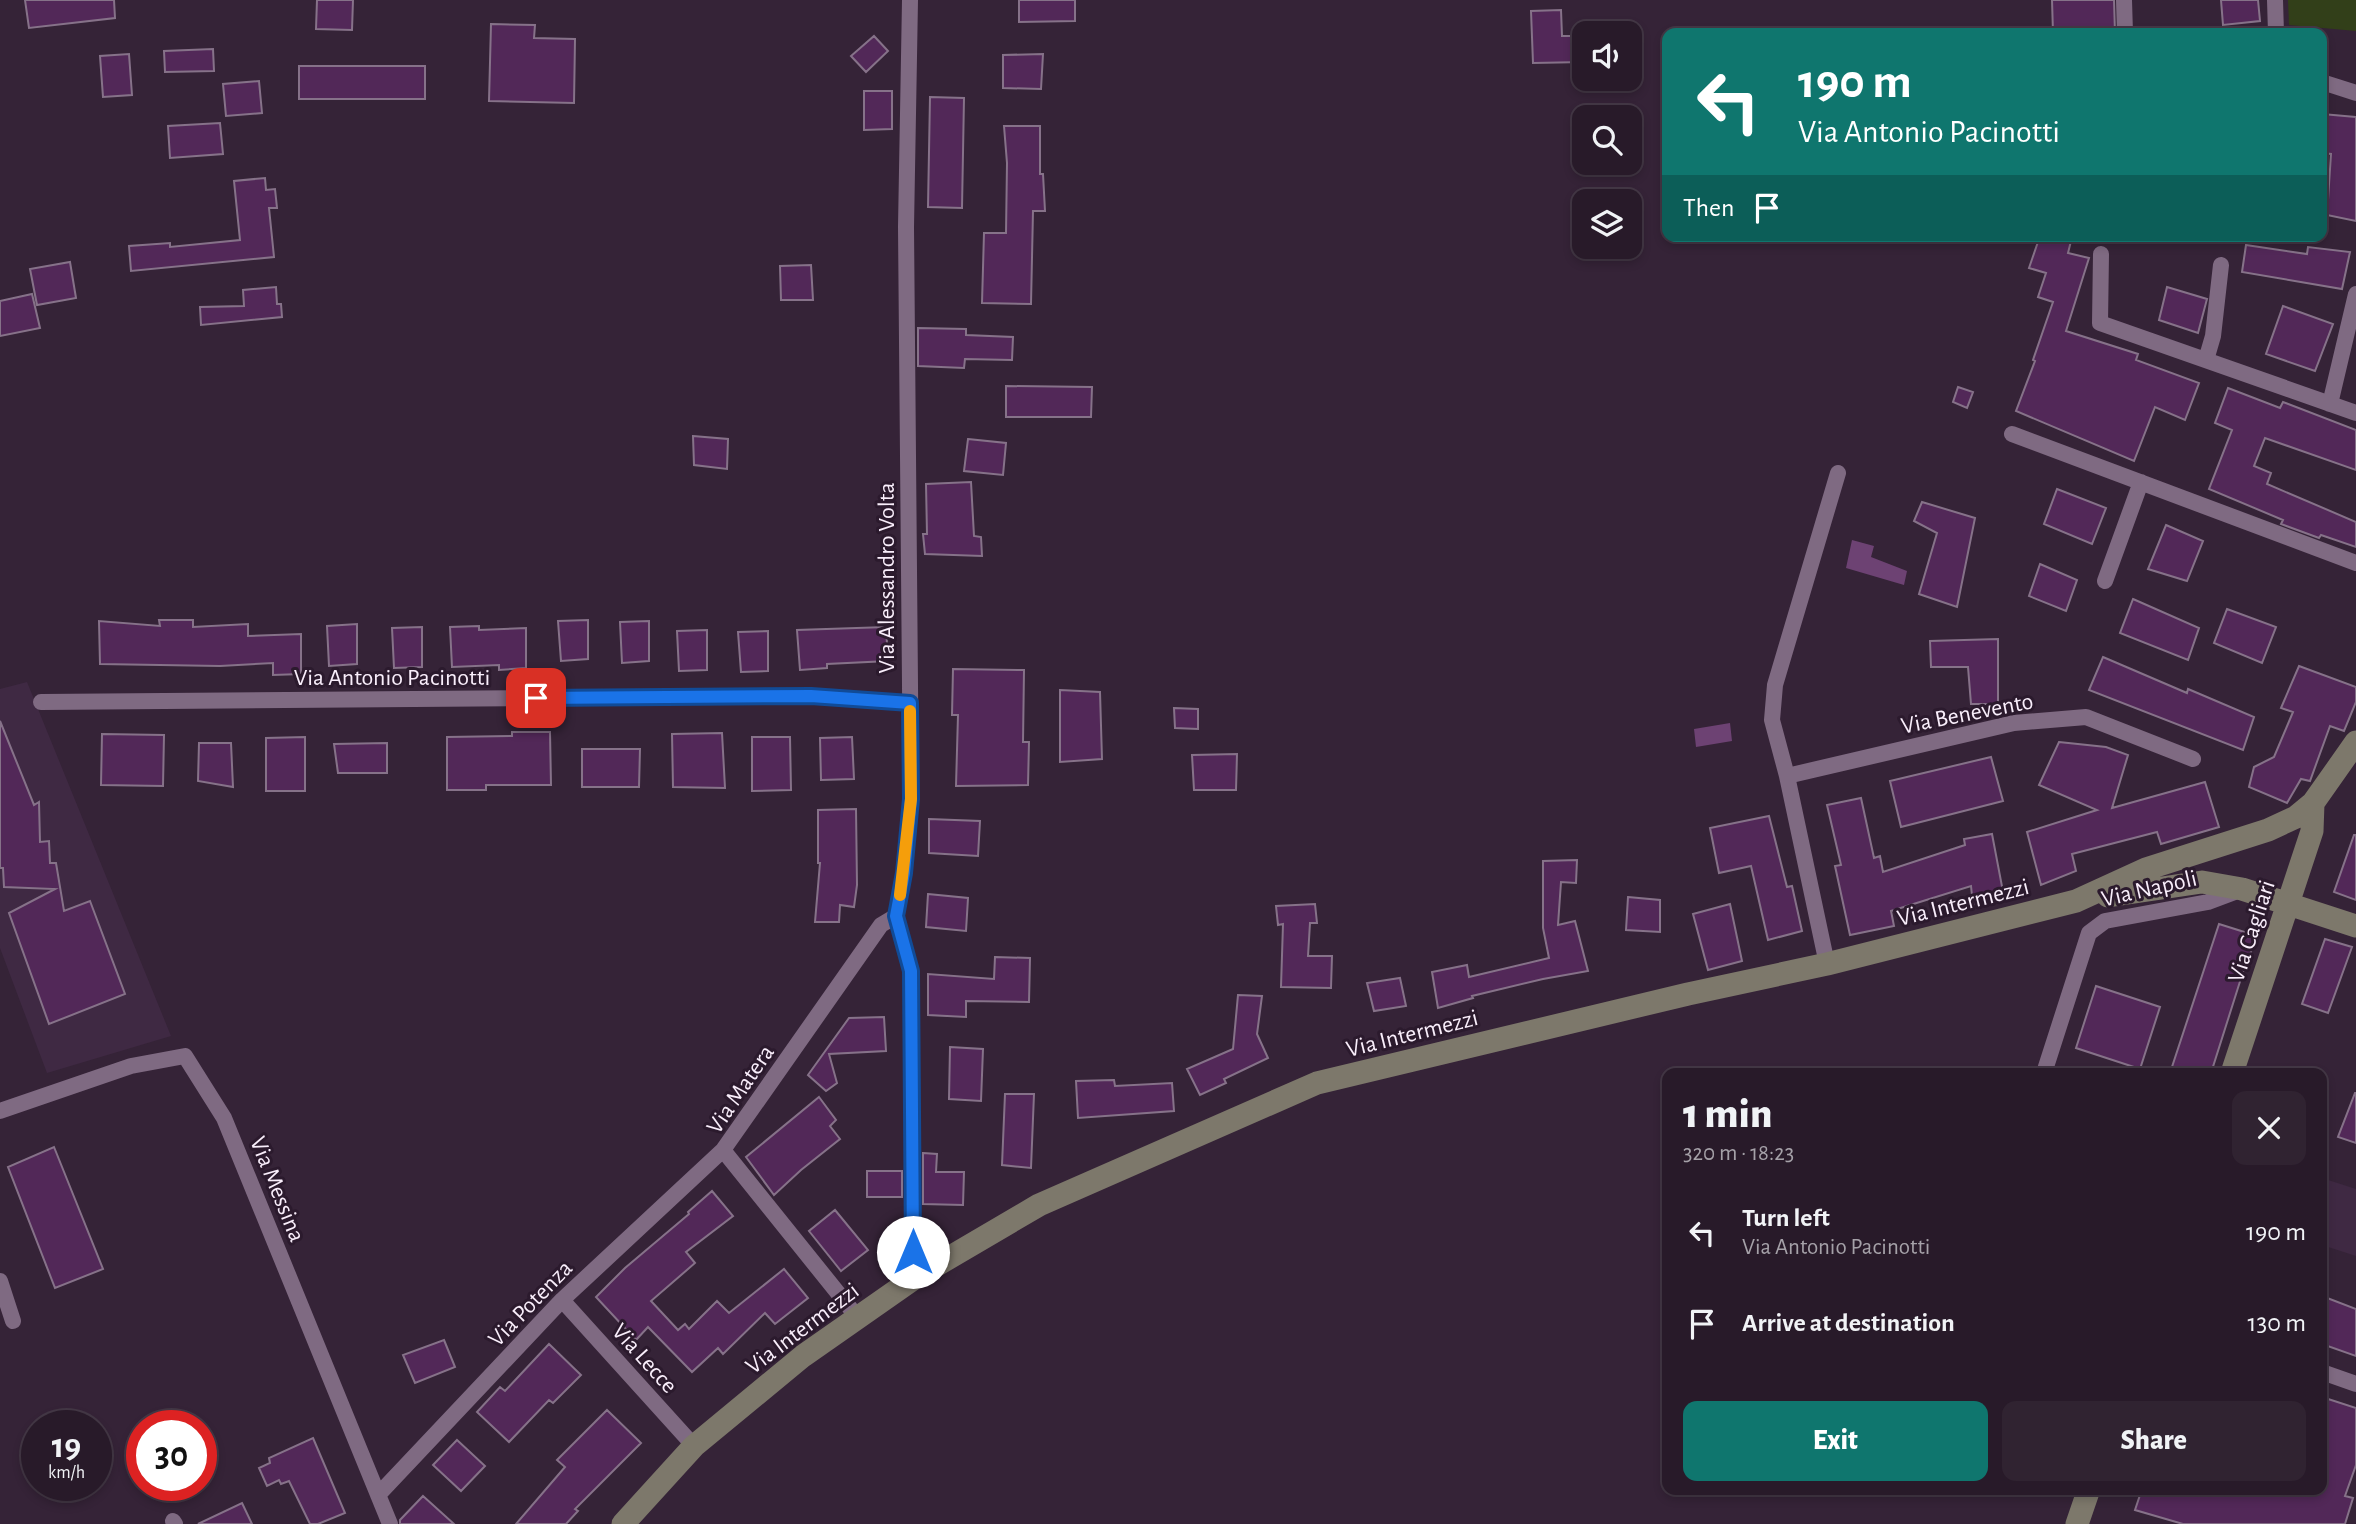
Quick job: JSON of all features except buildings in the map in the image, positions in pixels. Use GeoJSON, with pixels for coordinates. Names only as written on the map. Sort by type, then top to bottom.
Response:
{"type":"FeatureCollection","features":[{"type":"Feature","properties":{"kind":"street","name":"Via Alessandro Volta"},"geometry":{"type":"LineString","coordinates":[[910,0],[906,227],[911,799],[904,873],[896,916],[911,971],[913,1279]]}},
{"type":"Feature","properties":{"kind":"street"},"geometry":{"type":"LineString","coordinates":[[2124,0],[2125,28]]}},
{"type":"Feature","properties":{"kind":"street"},"geometry":{"type":"LineString","coordinates":[[2275,0],[2276,28]]}},
{"type":"Feature","properties":{"kind":"street"},"geometry":{"type":"LineString","coordinates":[[2327,84],[2356,93]]}},
{"type":"Feature","properties":{"kind":"street"},"geometry":{"type":"LineString","coordinates":[[2101,254],[2100,323],[2356,413]]}},
{"type":"Feature","properties":{"kind":"street"},"geometry":{"type":"LineString","coordinates":[[2206,360],[2213,336],[2221,264]]}},
{"type":"Feature","properties":{"kind":"street"},"geometry":{"type":"LineString","coordinates":[[2330,404],[2356,294]]}},
{"type":"Feature","properties":{"kind":"street"},"geometry":{"type":"LineString","coordinates":[[2012,434],[2356,563]]}},
{"type":"Feature","properties":{"kind":"street"},"geometry":{"type":"LineString","coordinates":[[1827,964],[1787,776],[1772,720],[1775,685],[1838,472]]}},
{"type":"Feature","properties":{"kind":"street"},"geometry":{"type":"LineString","coordinates":[[2105,581],[2141,482]]}},
{"type":"Feature","properties":{"kind":"street","name":"Via Antonio Pacinotti"},"geometry":{"type":"LineString","coordinates":[[41,702],[811,696],[910,703]]}},
{"type":"Feature","properties":{"kind":"street","name":"Via Benevento"},"geometry":{"type":"LineString","coordinates":[[1787,776],[2014,723],[2087,717],[2193,759]]}},
{"type":"Feature","properties":{"kind":"street"},"geometry":{"type":"LineString","coordinates":[[2313,803],[2356,742]]}},
{"type":"Feature","properties":{"kind":"street","name":"Via Intermezzi"},"geometry":{"type":"LineString","coordinates":[[623,1524],[694,1446],[803,1356],[913,1279],[1040,1205],[1317,1083],[1688,994],[1827,964],[2076,901],[2146,869],[2268,830],[2296,817],[2313,803]]}},
{"type":"Feature","properties":{"kind":"street","name":"Via Cagliari"},"geometry":{"type":"LineString","coordinates":[[2234,1068],[2312,831],[2313,803]]}},
{"type":"Feature","properties":{"kind":"street","name":"Via Napoli"},"geometry":{"type":"LineString","coordinates":[[2076,901],[2202,882],[2242,889],[2288,902],[2356,926]]}},
{"type":"Feature","properties":{"kind":"street","name":"Via Napoli"},"geometry":{"type":"LineString","coordinates":[[2047,1068],[2089,933],[2105,921],[2208,902],[2242,889]]}},
{"type":"Feature","properties":{"kind":"street","name":"Via Matera"},"geometry":{"type":"LineString","coordinates":[[858,1318],[723,1150],[881,925],[896,916]]}},
{"type":"Feature","properties":{"kind":"street","name":"Via Messina"},"geometry":{"type":"LineString","coordinates":[[0,1111],[131,1066],[185,1056],[224,1118],[390,1524]]}},
{"type":"Feature","properties":{"kind":"street","name":"Via Potenza"},"geometry":{"type":"LineString","coordinates":[[378,1495],[562,1300],[723,1150]]}},
{"type":"Feature","properties":{"kind":"street"},"geometry":{"type":"LineString","coordinates":[[0,1281],[13,1321]]}},
{"type":"Feature","properties":{"kind":"street","name":"Via Lecce"},"geometry":{"type":"LineString","coordinates":[[562,1300],[694,1446]]}},
{"type":"Feature","properties":{"kind":"street"},"geometry":{"type":"LineString","coordinates":[[2327,1374],[2356,1384]]}},
{"type":"Feature","properties":{"kind":"street"},"geometry":{"type":"LineString","coordinates":[[2077,1524],[2087,1495]]}},
{"type":"Feature","properties":{"kind":"shaded area"},"geometry":{"type":"Polygon","coordinates":[[[1852,540],[1874,546],[1871,557],[1907,571],[1904,585],[1846,568],[1852,540]]]}},
{"type":"Feature","properties":{"kind":"shaded area"},"geometry":{"type":"Polygon","coordinates":[[[27,682],[171,1036],[47,1073],[0,948],[0,689],[27,682]]]}},
{"type":"Feature","properties":{"kind":"shaded area"},"geometry":{"type":"Polygon","coordinates":[[[1730,723],[1732,741],[1696,747],[1694,729],[1730,723]]]}},
{"type":"Feature","properties":{"kind":"shaded area"},"geometry":{"type":"Polygon","coordinates":[[[2327,1180],[2356,1189],[2356,1256],[2327,1247],[2327,1180]]]}},
{"type":"Feature","properties":{"kind":"green space"},"geometry":{"type":"Polygon","coordinates":[[[2288,0],[2356,0],[2356,31],[2289,25],[2288,0]]]}},
{"type":"Feature","properties":{"kind":"slow traffic"},"geometry":{"type":"LineString","coordinates":[[900,895],[911,799],[910,711]]}},
{"type":"Feature","properties":{"kind":"route"},"geometry":{"type":"LineString","coordinates":[[536,698],[811,696],[910,703],[911,799],[904,873],[896,916],[911,971],[913,1252]]}}]}
